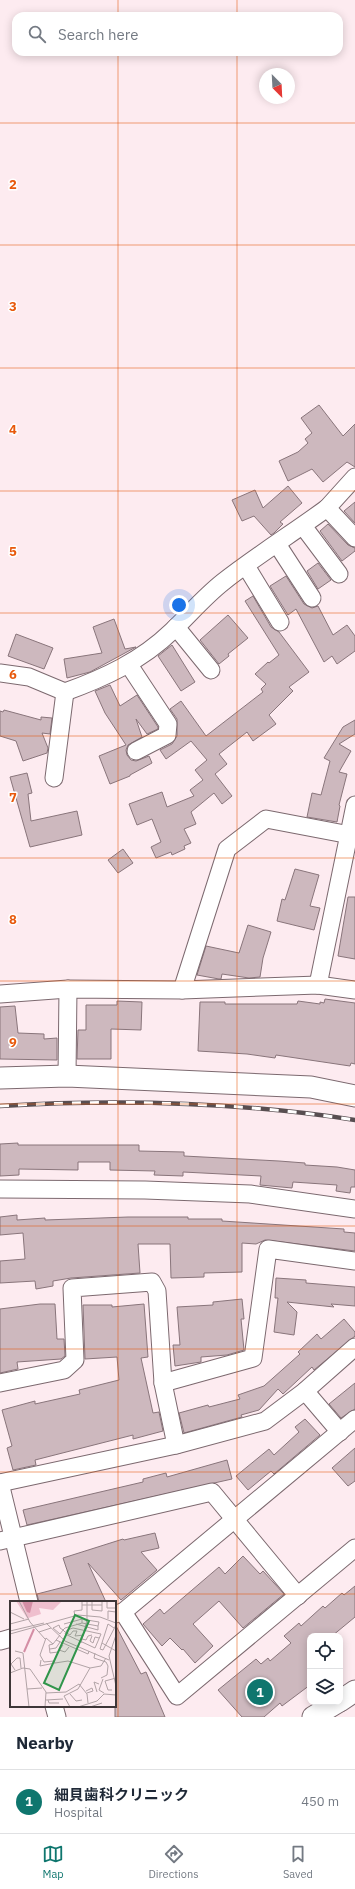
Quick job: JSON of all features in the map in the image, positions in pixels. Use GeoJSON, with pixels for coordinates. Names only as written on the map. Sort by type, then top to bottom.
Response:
{"type":"FeatureCollection","features":[{"type":"Feature","properties":{"kind":"street"},"geometry":{"type":"LineString","coordinates":[[0,673],[29,677],[65,692],[101,679],[129,665],[176,627],[198,604],[223,582],[327,508],[355,477]]}},
{"type":"Feature","properties":{"kind":"street"},"geometry":{"type":"LineString","coordinates":[[327,508],[355,538]]}},
{"type":"Feature","properties":{"kind":"street"},"geometry":{"type":"LineString","coordinates":[[303,526],[339,574]]}},
{"type":"Feature","properties":{"kind":"street"},"geometry":{"type":"LineString","coordinates":[[278,544],[312,598]]}},
{"type":"Feature","properties":{"kind":"street"},"geometry":{"type":"LineString","coordinates":[[246,566],[280,622]]}},
{"type":"Feature","properties":{"kind":"street"},"geometry":{"type":"LineString","coordinates":[[176,627],[211,670]]}},
{"type":"Feature","properties":{"kind":"street"},"geometry":{"type":"LineString","coordinates":[[129,665],[168,724],[168,735],[136,751]]}},
{"type":"Feature","properties":{"kind":"street"},"geometry":{"type":"LineString","coordinates":[[54,778],[65,692]]}},
{"type":"Feature","properties":{"kind":"street"},"geometry":{"type":"LineString","coordinates":[[318,984],[355,805]]}},
{"type":"Feature","properties":{"kind":"street"},"geometry":{"type":"LineString","coordinates":[[182,990],[227,848],[266,819],[350,835]]}},
{"type":"Feature","properties":{"kind":"street"},"geometry":{"type":"LineString","coordinates":[[0,994],[68,989],[182,990],[318,984],[355,990]]}},
{"type":"Feature","properties":{"kind":"street"},"geometry":{"type":"LineString","coordinates":[[67,1076],[68,989]]}},
{"type":"Feature","properties":{"kind":"street"},"geometry":{"type":"LineString","coordinates":[[0,1078],[67,1076],[311,1087],[355,1096]]}},
{"type":"Feature","properties":{"kind":"street"},"geometry":{"type":"LineString","coordinates":[[0,1189],[145,1190],[250,1194],[355,1209]]}},
{"type":"Feature","properties":{"kind":"street"},"geometry":{"type":"LineString","coordinates":[[163,1383],[253,1358],[268,1248],[355,1261]]}},
{"type":"Feature","properties":{"kind":"street"},"geometry":{"type":"LineString","coordinates":[[0,1383],[64,1370],[75,1360],[72,1288],[152,1282],[158,1291],[163,1383],[176,1445]]}},
{"type":"Feature","properties":{"kind":"street"},"geometry":{"type":"LineString","coordinates":[[29,1601],[7,1540],[0,1483],[176,1445],[264,1421],[305,1391],[355,1347]]}},
{"type":"Feature","properties":{"kind":"street"},"geometry":{"type":"LineString","coordinates":[[305,1391],[340,1432]]}},
{"type":"Feature","properties":{"kind":"street"},"geometry":{"type":"LineString","coordinates":[[355,1419],[119,1613],[177,1696],[355,1548]]}},
{"type":"Feature","properties":{"kind":"street"},"geometry":{"type":"LineString","coordinates":[[7,1540],[212,1492],[298,1596]]}},
{"type":"Feature","properties":{"kind":"street"},"geometry":{"type":"LineString","coordinates":[[0,1641],[10,1638]]}},
{"type":"Feature","properties":{"kind":"street"},"geometry":{"type":"LineString","coordinates":[[313,1717],[347,1699]]}},
{"type":"Feature","properties":{"kind":"street"},"geometry":{"type":"LineString","coordinates":[[54,1707],[57,1717]]}},
{"type":"Feature","properties":{"kind":"building"},"geometry":{"type":"Polygon","coordinates":[[[319,405],[343,436],[355,424],[355,467],[347,462],[323,482],[312,469],[288,481],[279,461],[298,452],[308,443],[305,439],[312,433],[301,418],[319,405]]]}},
{"type":"Feature","properties":{"kind":"building"},"geometry":{"type":"Polygon","coordinates":[[[288,486],[302,503],[280,522],[283,524],[274,533],[271,535],[254,516],[242,521],[232,500],[255,490],[263,508],[288,486]]]}},
{"type":"Feature","properties":{"kind":"building"},"geometry":{"type":"Polygon","coordinates":[[[355,502],[355,523],[344,511],[355,502]]]}},
{"type":"Feature","properties":{"kind":"building"},"geometry":{"type":"Polygon","coordinates":[[[328,524],[348,545],[355,548],[355,551],[342,561],[320,531],[328,524]]]}},
{"type":"Feature","properties":{"kind":"building"},"geometry":{"type":"Polygon","coordinates":[[[318,563],[331,580],[318,589],[307,571],[318,563]]]}},
{"type":"Feature","properties":{"kind":"building"},"geometry":{"type":"Polygon","coordinates":[[[286,576],[304,604],[312,608],[318,606],[333,635],[347,625],[355,636],[355,651],[337,664],[332,656],[324,662],[296,609],[288,615],[270,586],[286,576]]]}},
{"type":"Feature","properties":{"kind":"building"},"geometry":{"type":"Polygon","coordinates":[[[253,596],[271,627],[279,632],[309,672],[289,687],[293,691],[269,715],[276,724],[253,741],[247,732],[219,754],[227,764],[215,774],[232,796],[222,804],[214,793],[191,812],[196,824],[184,829],[191,843],[184,846],[185,849],[172,855],[171,852],[156,858],[151,847],[161,842],[152,819],[137,825],[129,804],[162,792],[167,807],[194,796],[190,790],[203,780],[195,770],[207,760],[191,741],[166,759],[160,750],[172,744],[177,736],[177,719],[170,709],[181,701],[206,736],[263,692],[261,689],[266,684],[255,674],[268,662],[269,663],[279,655],[245,601],[253,596]]]}},
{"type":"Feature","properties":{"kind":"building"},"geometry":{"type":"Polygon","coordinates":[[[228,615],[248,638],[228,654],[229,656],[219,664],[200,640],[228,615]]]}},
{"type":"Feature","properties":{"kind":"building"},"geometry":{"type":"Polygon","coordinates":[[[114,619],[125,649],[136,647],[90,672],[67,678],[64,659],[102,653],[93,627],[114,619]]]}},
{"type":"Feature","properties":{"kind":"building"},"geometry":{"type":"Polygon","coordinates":[[[16,634],[53,648],[44,669],[8,656],[16,634]]]}},
{"type":"Feature","properties":{"kind":"building"},"geometry":{"type":"Polygon","coordinates":[[[172,645],[195,682],[181,691],[158,656],[172,645]]]}},
{"type":"Feature","properties":{"kind":"building"},"geometry":{"type":"Polygon","coordinates":[[[110,685],[120,706],[137,695],[158,729],[147,734],[136,719],[142,737],[128,745],[126,750],[127,755],[131,760],[136,761],[149,756],[152,763],[130,776],[110,784],[99,756],[126,745],[105,713],[95,691],[110,685]]]}},
{"type":"Feature","properties":{"kind":"building"},"geometry":{"type":"Polygon","coordinates":[[[4,710],[41,720],[41,717],[52,718],[50,734],[42,733],[48,748],[47,753],[23,761],[16,741],[0,736],[0,711],[3,712],[4,710]]]}},
{"type":"Feature","properties":{"kind":"building"},"geometry":{"type":"Polygon","coordinates":[[[355,720],[355,734],[339,744],[351,751],[339,772],[347,774],[339,805],[337,822],[307,817],[312,793],[321,795],[330,761],[324,758],[343,727],[355,720]]]}},
{"type":"Feature","properties":{"kind":"building"},"geometry":{"type":"Polygon","coordinates":[[[27,773],[32,793],[28,794],[31,821],[77,811],[82,835],[30,847],[10,777],[27,773]]]}},
{"type":"Feature","properties":{"kind":"building"},"geometry":{"type":"Polygon","coordinates":[[[123,849],[133,863],[118,873],[108,860],[123,849]]]}},
{"type":"Feature","properties":{"kind":"building"},"geometry":{"type":"Polygon","coordinates":[[[295,869],[319,875],[310,906],[320,908],[314,930],[277,921],[282,899],[285,900],[295,869]]]}},
{"type":"Feature","properties":{"kind":"building"},"geometry":{"type":"Polygon","coordinates":[[[348,897],[355,897],[355,959],[338,956],[348,897]]]}},
{"type":"Feature","properties":{"kind":"building"},"geometry":{"type":"Polygon","coordinates":[[[248,925],[271,932],[263,958],[260,977],[249,978],[222,974],[221,979],[219,979],[197,975],[206,946],[239,953],[248,925]]]}},
{"type":"Feature","properties":{"kind":"building"},"geometry":{"type":"Polygon","coordinates":[[[325,999],[355,1003],[355,1064],[351,1063],[350,1066],[276,1055],[275,1058],[247,1054],[198,1051],[200,1002],[225,1002],[225,1004],[297,1004],[298,1001],[320,1004],[320,1002],[324,1003],[325,999]]]}},
{"type":"Feature","properties":{"kind":"building"},"geometry":{"type":"Polygon","coordinates":[[[117,1001],[142,1002],[141,1030],[111,1029],[111,1059],[77,1059],[78,1030],[86,1030],[86,1005],[117,1005],[117,1001]]]}},
{"type":"Feature","properties":{"kind":"building"},"geometry":{"type":"Polygon","coordinates":[[[15,1006],[18,1033],[44,1034],[44,1039],[57,1038],[57,1060],[0,1059],[0,1007],[15,1006]]]}},
{"type":"Feature","properties":{"kind":"building"},"geometry":{"type":"Polygon","coordinates":[[[18,1143],[18,1145],[139,1145],[139,1151],[184,1152],[184,1156],[279,1161],[305,1163],[305,1165],[337,1167],[355,1170],[355,1187],[351,1187],[350,1193],[336,1191],[337,1185],[293,1182],[292,1188],[260,1185],[261,1176],[183,1172],[183,1176],[154,1175],[155,1171],[110,1170],[110,1162],[78,1162],[78,1170],[19,1169],[19,1175],[0,1176],[0,1144],[18,1143]]]}},
{"type":"Feature","properties":{"kind":"building"},"geometry":{"type":"Polygon","coordinates":[[[17,1215],[17,1220],[45,1218],[45,1220],[128,1217],[188,1217],[188,1219],[222,1219],[222,1221],[344,1229],[344,1232],[355,1233],[355,1251],[265,1240],[256,1244],[242,1243],[242,1272],[204,1273],[204,1277],[171,1278],[170,1244],[138,1244],[140,1273],[71,1278],[53,1281],[53,1286],[36,1289],[35,1281],[0,1283],[0,1261],[25,1259],[23,1233],[0,1235],[0,1217],[17,1215]]]}},
{"type":"Feature","properties":{"kind":"building"},"geometry":{"type":"Polygon","coordinates":[[[276,1278],[306,1280],[306,1283],[355,1287],[355,1306],[331,1304],[334,1307],[287,1302],[297,1312],[294,1335],[274,1332],[278,1298],[275,1298],[276,1278]]]}},
{"type":"Feature","properties":{"kind":"building"},"geometry":{"type":"Polygon","coordinates":[[[242,1299],[244,1319],[241,1319],[244,1350],[227,1355],[201,1357],[201,1362],[175,1366],[173,1345],[180,1345],[177,1307],[213,1305],[213,1302],[242,1299]]]}},
{"type":"Feature","properties":{"kind":"building"},"geometry":{"type":"Polygon","coordinates":[[[40,1304],[55,1304],[57,1339],[64,1339],[65,1356],[61,1359],[17,1362],[18,1369],[0,1373],[0,1309],[40,1304]]]}},
{"type":"Feature","properties":{"kind":"building"},"geometry":{"type":"Polygon","coordinates":[[[144,1304],[148,1357],[141,1358],[153,1413],[159,1412],[163,1431],[133,1439],[133,1435],[35,1460],[36,1465],[13,1470],[7,1448],[12,1446],[2,1410],[35,1401],[35,1404],[80,1394],[79,1390],[119,1380],[117,1357],[85,1359],[83,1305],[112,1305],[112,1307],[144,1304]]]}},
{"type":"Feature","properties":{"kind":"building"},"geometry":{"type":"Polygon","coordinates":[[[344,1319],[355,1332],[355,1336],[314,1370],[312,1367],[283,1394],[278,1389],[259,1410],[241,1415],[242,1417],[184,1433],[179,1413],[208,1405],[209,1407],[240,1399],[238,1395],[264,1386],[300,1354],[298,1352],[317,1334],[321,1339],[344,1319]]]}},
{"type":"Feature","properties":{"kind":"building"},"geometry":{"type":"Polygon","coordinates":[[[355,1383],[355,1409],[341,1418],[329,1404],[355,1383]]]}},
{"type":"Feature","properties":{"kind":"building"},"geometry":{"type":"Polygon","coordinates":[[[305,1419],[320,1435],[274,1474],[271,1471],[248,1490],[236,1476],[269,1449],[274,1455],[299,1432],[295,1427],[305,1419]]]}},
{"type":"Feature","properties":{"kind":"building"},"geometry":{"type":"Polygon","coordinates":[[[355,1448],[355,1481],[348,1486],[332,1468],[355,1448]]]}},
{"type":"Feature","properties":{"kind":"building"},"geometry":{"type":"Polygon","coordinates":[[[227,1460],[232,1479],[27,1525],[23,1510],[143,1482],[143,1479],[166,1473],[167,1477],[227,1460]]]}},
{"type":"Feature","properties":{"kind":"building"},"geometry":{"type":"Polygon","coordinates":[[[155,1533],[159,1548],[141,1552],[157,1570],[121,1600],[88,1563],[106,1601],[39,1601],[37,1594],[72,1585],[63,1558],[123,1539],[155,1533]]]}},
{"type":"Feature","properties":{"kind":"building"},"geometry":{"type":"Polygon","coordinates":[[[243,1556],[260,1574],[263,1571],[284,1594],[243,1628],[219,1601],[193,1624],[213,1646],[195,1663],[183,1649],[182,1650],[170,1638],[162,1646],[143,1624],[160,1609],[164,1614],[219,1567],[225,1574],[243,1556]]]}},
{"type":"Feature","properties":{"kind":"building"},"geometry":{"type":"Polygon","coordinates":[[[355,1586],[355,1617],[336,1633],[307,1633],[307,1687],[282,1706],[280,1703],[264,1717],[242,1717],[218,1690],[256,1659],[261,1664],[268,1658],[270,1661],[291,1643],[284,1636],[299,1623],[301,1626],[323,1606],[325,1608],[342,1593],[344,1595],[355,1586]]]}},
{"type":"Feature","properties":{"kind":"building"},"geometry":{"type":"Polygon","coordinates":[[[116,1626],[141,1674],[146,1672],[165,1717],[115,1717],[116,1626]]]}},
{"type":"Feature","properties":{"kind":"railway"},"geometry":{"type":"LineString","coordinates":[[0,1106],[89,1103],[178,1104],[267,1109],[355,1120]]}},
{"type":"Feature","properties":{"kind":"place","name":"細貝歯科クリニック"},"geometry":{"type":"Point","coordinates":[260,1692]}}]}
